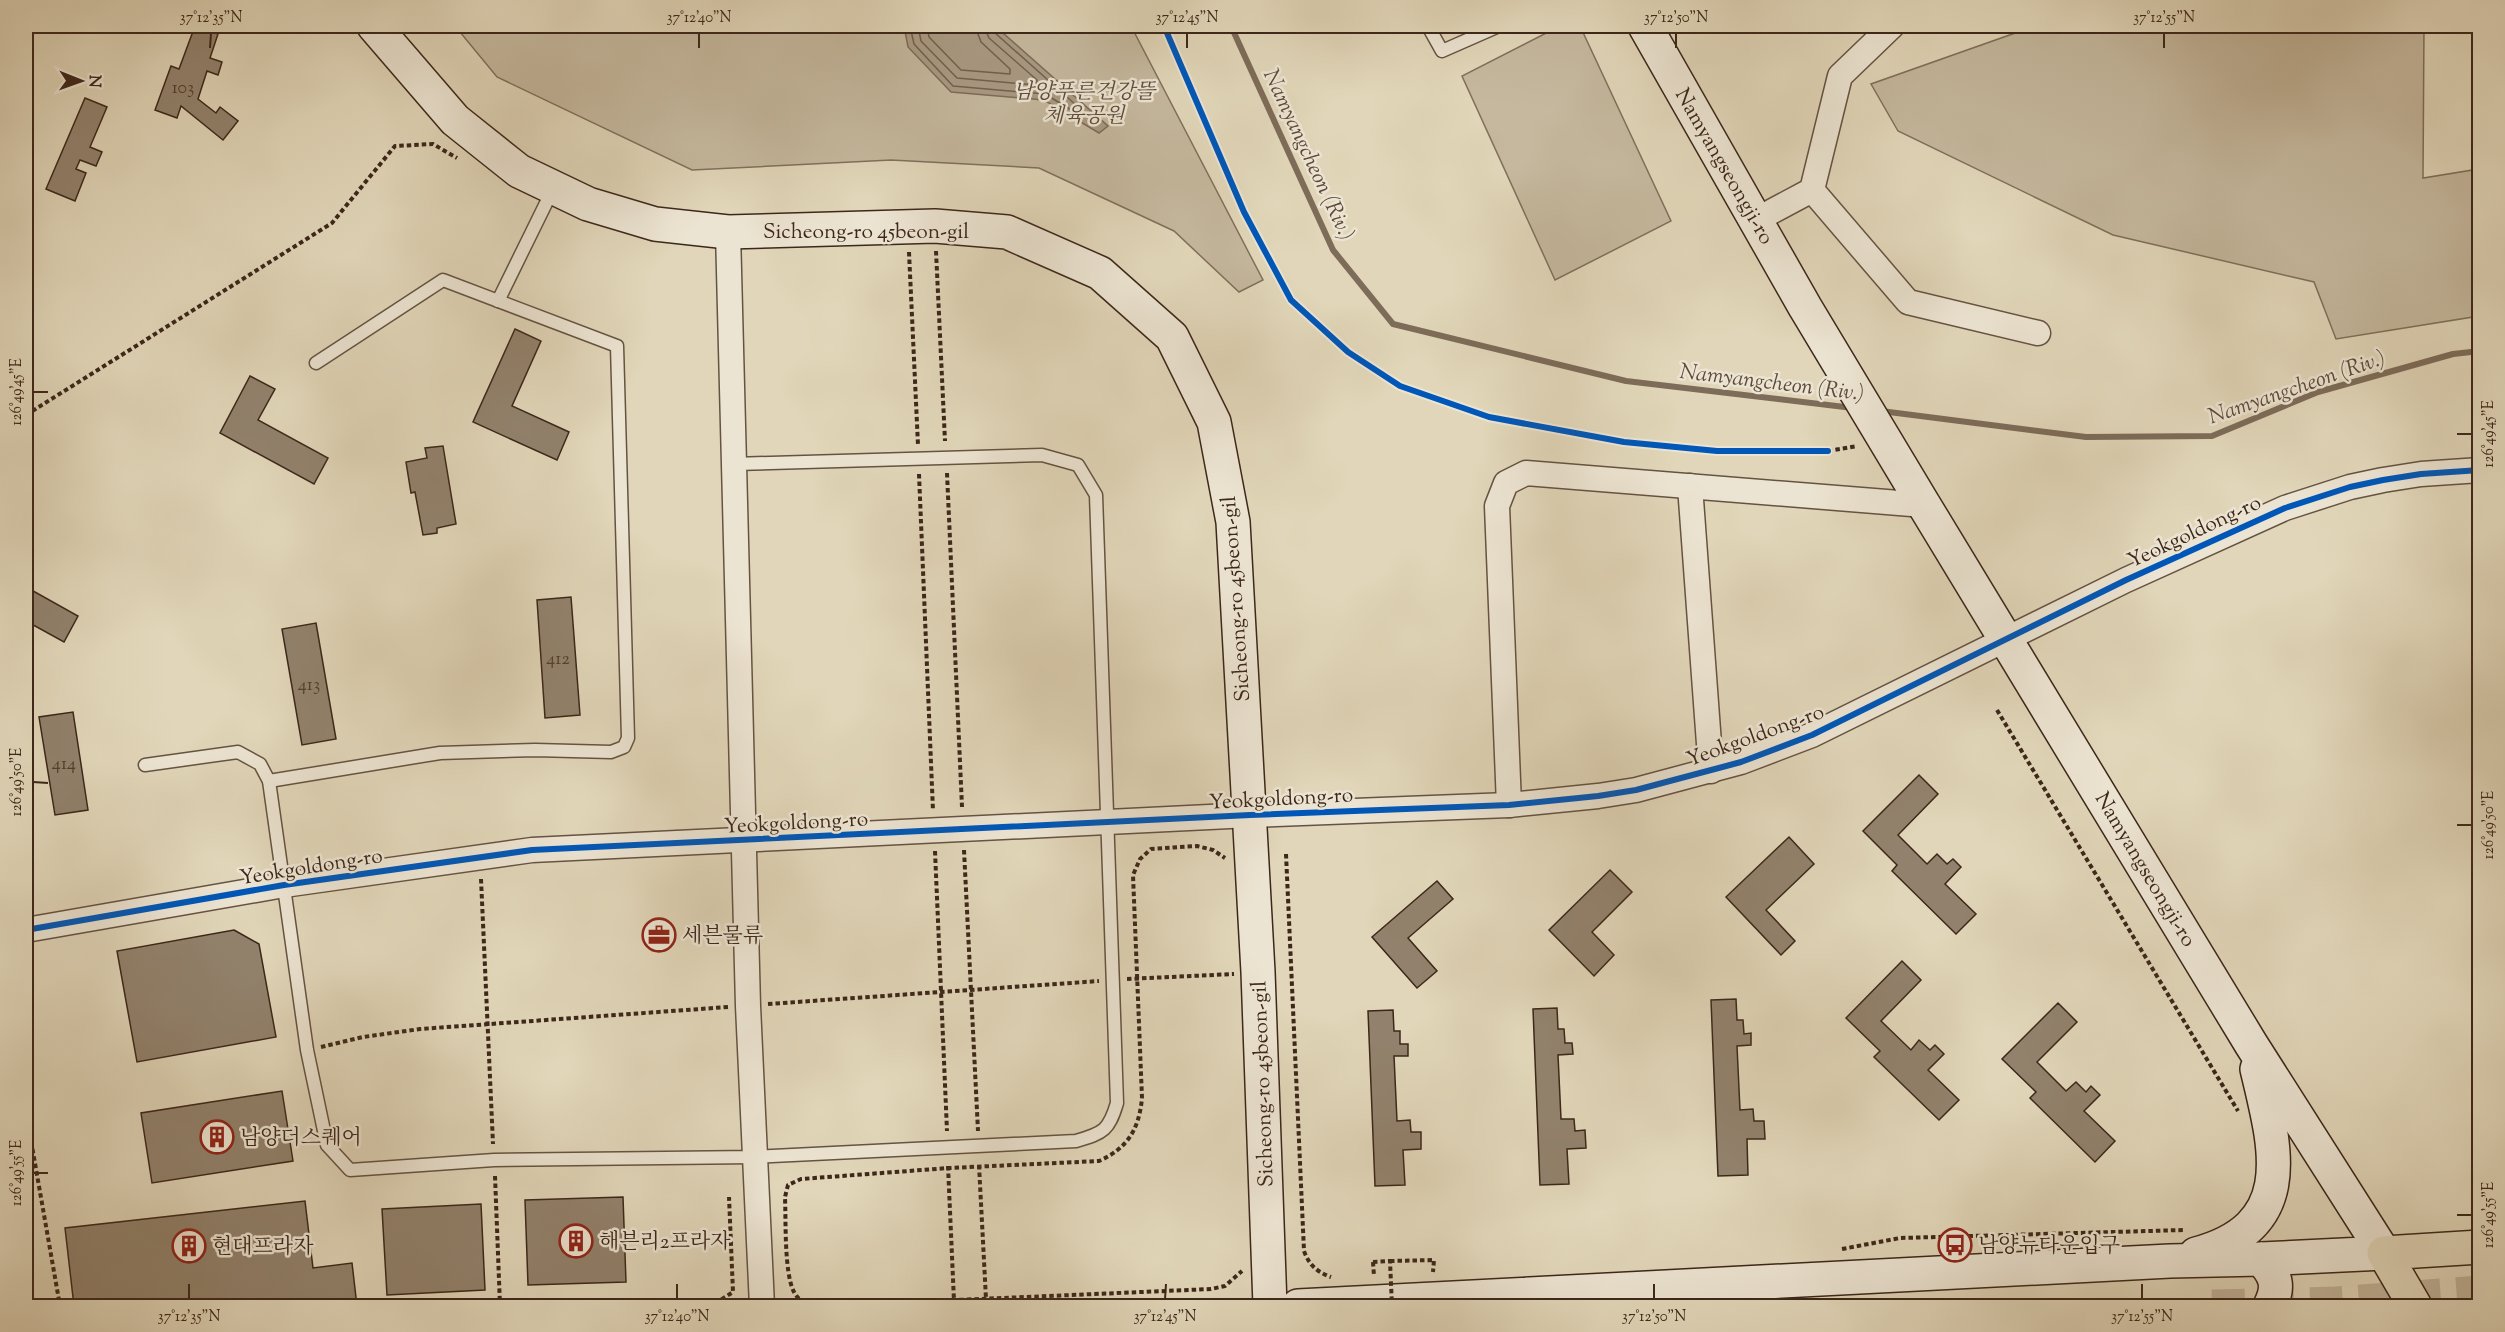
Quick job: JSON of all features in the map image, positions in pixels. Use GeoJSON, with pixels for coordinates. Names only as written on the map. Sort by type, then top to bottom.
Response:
{"type":"FeatureCollection","features":[{"type":"Feature","properties":{"kind":"main road","name":"Sicheong-ro 45beon-gil"},"geometry":{"type":"LineString","coordinates":[[374,26],[454,120],[519,171],[588,204],[655,224],[728,232],[922,227],[1007,232],[1100,273],[1172,337],[1214,422],[1233,522],[1258,972],[1270,1306]]}},
{"type":"Feature","properties":{"kind":"main road","name":"Namyangseongji-ro"},"geometry":{"type":"LineString","coordinates":[[1645,26],[1805,307],[1924,506],[2251,1044],[2385,1253],[2415,1306]]}},
{"type":"Feature","properties":{"kind":"main road"},"geometry":{"type":"LineString","coordinates":[[2169,1261],[2213,1249],[2235,1239],[2263,1209],[2268,1198],[2275,1163],[2273,1136],[2251,1044]]}},
{"type":"Feature","properties":{"kind":"main road"},"geometry":{"type":"LineString","coordinates":[[1298,1306],[2480,1247]]}},
{"type":"Feature","properties":{"kind":"main road"},"geometry":{"type":"LineString","coordinates":[[2261,1259],[2272,1271],[2277,1283],[2275,1296],[2270,1306]]}},
{"type":"Feature","properties":{"kind":"street"},"geometry":{"type":"LineString","coordinates":[[1756,220],[1812,190],[1840,76],[1892,26]]}},
{"type":"Feature","properties":{"kind":"street"},"geometry":{"type":"LineString","coordinates":[[1812,190],[1908,302],[2038,333]]}},
{"type":"Feature","properties":{"kind":"street"},"geometry":{"type":"LineString","coordinates":[[728,232],[754,1157],[762,1306]]}},
{"type":"Feature","properties":{"kind":"street","name":"Yeokgoldong-ro"},"geometry":{"type":"LineString","coordinates":[[26,930],[284,885],[532,850],[1107,824],[1250,815],[1509,805],[1617,793],[1673,782],[1711,771],[1812,735],[2006,638],[2285,508],[2350,487],[2383,480],[2421,474],[2480,470]]}},
{"type":"Feature","properties":{"kind":"street"},"geometry":{"type":"LineString","coordinates":[[1509,805],[1497,506],[1506,483],[1526,473],[1924,506]]}},
{"type":"Feature","properties":{"kind":"street"},"geometry":{"type":"LineString","coordinates":[[1690,486],[1711,771]]}},
{"type":"Feature","properties":{"kind":"lane"},"geometry":{"type":"LineString","coordinates":[[1428,26],[1442,51],[1499,26]]}},
{"type":"Feature","properties":{"kind":"lane"},"geometry":{"type":"LineString","coordinates":[[498,301],[554,187]]}},
{"type":"Feature","properties":{"kind":"lane"},"geometry":{"type":"LineString","coordinates":[[268,782],[440,753],[535,750],[611,752],[624,747],[628,738],[616,346],[443,280],[316,363]]}},
{"type":"Feature","properties":{"kind":"lane"},"geometry":{"type":"LineString","coordinates":[[145,765],[238,752],[260,764],[268,782],[308,1050],[327,1145],[350,1170],[494,1160],[754,1157],[1076,1141],[1093,1136],[1112,1123],[1117,1102],[1096,495],[1078,465],[1042,455],[734,464]]}},
{"type":"Feature","properties":{"kind":"path"},"geometry":{"type":"LineString","coordinates":[[26,415],[332,223],[395,146],[433,144],[463,161]]}},
{"type":"Feature","properties":{"kind":"path"},"geometry":{"type":"LineString","coordinates":[[922,227],[946,458],[986,1299]]}},
{"type":"Feature","properties":{"kind":"path"},"geometry":{"type":"LineString","coordinates":[[922,227],[918,459],[954,1301]]}},
{"type":"Feature","properties":{"kind":"path"},"geometry":{"type":"LineString","coordinates":[[1817,452],[1828,452]]}},
{"type":"Feature","properties":{"kind":"path"},"geometry":{"type":"LineString","coordinates":[[1997,710],[2240,1116]]}},
{"type":"Feature","properties":{"kind":"path"},"geometry":{"type":"LineString","coordinates":[[1286,854],[1304,1251],[1309,1263],[1322,1274],[1335,1278]]}},
{"type":"Feature","properties":{"kind":"path"},"geometry":{"type":"LineString","coordinates":[[480,857],[500,1306]]}},
{"type":"Feature","properties":{"kind":"path"},"geometry":{"type":"LineString","coordinates":[[26,1112],[60,1306]]}},
{"type":"Feature","properties":{"kind":"path"},"geometry":{"type":"LineString","coordinates":[[625,1306],[716,1303],[733,1292],[729,1197]]}},
{"type":"Feature","properties":{"kind":"path"},"geometry":{"type":"LineString","coordinates":[[785,1197],[789,1278],[801,1302],[812,1306]]}},
{"type":"Feature","properties":{"kind":"path"},"geometry":{"type":"LineString","coordinates":[[1838,1250],[1900,1238],[2176,1232],[2193,1227]]}},
{"type":"Feature","properties":{"kind":"path"},"geometry":{"type":"LineString","coordinates":[[1374,1276],[1373,1262],[1434,1260],[1433,1272],[1421,1273]]}},
{"type":"Feature","properties":{"kind":"path"},"geometry":{"type":"LineString","coordinates":[[1390,1261],[1392,1306]]}},
{"type":"Feature","properties":{"kind":"path"},"geometry":{"type":"LineString","coordinates":[[1364,1276],[1398,1274]]}},
{"type":"Feature","properties":{"kind":"green space","name":"남양푸른건강뜰 체육공원"},"geometry":{"type":"Polygon","coordinates":[[[455,26],[1131,26],[1263,280],[1239,292],[1174,231],[1039,168],[891,160],[692,170],[497,77],[455,26]]]}},
{"type":"Feature","properties":{"kind":"green space"},"geometry":{"type":"Polygon","coordinates":[[[1560,26],[1580,26],[1671,221],[1555,280],[1462,76],[1560,26]]]}},
{"type":"Feature","properties":{"kind":"green space"},"geometry":{"type":"Polygon","coordinates":[[[2035,26],[2424,26],[2423,178],[2479,169],[2479,316],[2336,339],[2314,282],[2113,235],[1898,131],[1871,84],[2035,26]]]}},
{"type":"Feature","properties":{"kind":"water"},"geometry":{"type":"Polygon","coordinates":[[[904,26],[995,26],[1108,126],[1099,133],[1044,100],[951,92],[908,47],[904,26]]]}},
{"type":"Feature","properties":{"kind":"building"},"geometry":{"type":"Polygon","coordinates":[[[195,26],[218,34],[210,58],[222,62],[218,75],[207,71],[198,99],[216,113],[220,107],[238,121],[223,140],[181,106],[177,118],[155,110],[171,66],[179,69],[195,26]]]}},
{"type":"Feature","properties":{"kind":"building"},"geometry":{"type":"Polygon","coordinates":[[[85,98],[107,107],[90,147],[102,152],[96,166],[80,160],[76,169],[86,173],[75,201],[46,189],[85,98]]]}},
{"type":"Feature","properties":{"kind":"building"},"geometry":{"type":"Polygon","coordinates":[[[515,329],[541,341],[512,406],[569,432],[557,460],[473,422],[515,329]]]}},
{"type":"Feature","properties":{"kind":"building"},"geometry":{"type":"Polygon","coordinates":[[[250,376],[275,389],[258,420],[328,458],[314,484],[220,433],[250,376]]]}},
{"type":"Feature","properties":{"kind":"building"},"geometry":{"type":"Polygon","coordinates":[[[443,446],[456,524],[437,528],[437,533],[423,535],[415,492],[411,493],[406,462],[427,458],[425,448],[443,446]]]}},
{"type":"Feature","properties":{"kind":"building"},"geometry":{"type":"Polygon","coordinates":[[[26,587],[78,616],[64,642],[26,621],[26,587]]]}},
{"type":"Feature","properties":{"kind":"building"},"geometry":{"type":"Polygon","coordinates":[[[571,597],[580,715],[545,718],[537,600],[571,597]]]}},
{"type":"Feature","properties":{"kind":"building"},"geometry":{"type":"Polygon","coordinates":[[[316,623],[336,739],[302,745],[282,629],[316,623]]]}},
{"type":"Feature","properties":{"kind":"building"},"geometry":{"type":"Polygon","coordinates":[[[73,712],[88,810],[55,815],[39,717],[73,712]]]}},
{"type":"Feature","properties":{"kind":"building"},"geometry":{"type":"Polygon","coordinates":[[[1919,775],[1938,794],[1898,835],[1927,864],[1937,854],[1947,864],[1953,859],[1961,867],[1945,884],[1976,914],[1956,934],[1892,871],[1897,865],[1863,831],[1919,775]]]}},
{"type":"Feature","properties":{"kind":"building"},"geometry":{"type":"Polygon","coordinates":[[[1789,837],[1814,864],[1766,910],[1795,941],[1781,955],[1726,897],[1789,837]]]}},
{"type":"Feature","properties":{"kind":"building"},"geometry":{"type":"Polygon","coordinates":[[[1610,870],[1632,892],[1592,932],[1614,955],[1594,976],[1549,930],[1610,870]]]}},
{"type":"Feature","properties":{"kind":"building"},"geometry":{"type":"Polygon","coordinates":[[[1437,881],[1453,899],[1408,938],[1437,971],[1417,988],[1372,937],[1437,881]]]}},
{"type":"Feature","properties":{"kind":"building"},"geometry":{"type":"Polygon","coordinates":[[[234,930],[259,944],[276,1037],[137,1062],[117,951],[234,930]]]}},
{"type":"Feature","properties":{"kind":"building"},"geometry":{"type":"Polygon","coordinates":[[[1902,961],[1921,980],[1881,1021],[1911,1050],[1919,1040],[1930,1050],[1935,1045],[1944,1054],[1928,1070],[1959,1100],[1939,1120],[1874,1057],[1880,1051],[1846,1018],[1902,961]]]}},
{"type":"Feature","properties":{"kind":"building"},"geometry":{"type":"Polygon","coordinates":[[[1736,999],[1737,1020],[1743,1020],[1744,1034],[1751,1033],[1751,1045],[1737,1046],[1740,1110],[1753,1109],[1754,1121],[1764,1121],[1765,1139],[1747,1139],[1748,1175],[1718,1176],[1711,1000],[1736,999]]]}},
{"type":"Feature","properties":{"kind":"building"},"geometry":{"type":"Polygon","coordinates":[[[2058,1003],[2077,1022],[2037,1062],[2066,1091],[2076,1082],[2086,1092],[2091,1086],[2100,1095],[2084,1111],[2115,1141],[2095,1162],[2030,1098],[2036,1092],[2002,1059],[2058,1003]]]}},
{"type":"Feature","properties":{"kind":"building"},"geometry":{"type":"Polygon","coordinates":[[[1557,1008],[1558,1029],[1564,1029],[1565,1043],[1572,1043],[1573,1054],[1558,1055],[1561,1119],[1574,1119],[1575,1131],[1585,1130],[1586,1148],[1567,1149],[1569,1184],[1540,1185],[1533,1009],[1557,1008]]]}},
{"type":"Feature","properties":{"kind":"building"},"geometry":{"type":"Polygon","coordinates":[[[1393,1010],[1394,1031],[1400,1031],[1400,1044],[1408,1044],[1408,1056],[1394,1056],[1397,1121],[1410,1120],[1411,1132],[1421,1132],[1421,1149],[1403,1150],[1405,1185],[1375,1186],[1368,1011],[1393,1010]]]}},
{"type":"Feature","properties":{"kind":"building","name":"남양더스퀘어"},"geometry":{"type":"Polygon","coordinates":[[[282,1091],[293,1161],[152,1183],[141,1113],[282,1091]]]}},
{"type":"Feature","properties":{"kind":"building","name":"해븐리2프라자"},"geometry":{"type":"Polygon","coordinates":[[[623,1197],[626,1282],[528,1285],[525,1200],[623,1197]]]}},
{"type":"Feature","properties":{"kind":"building","name":"현대프라자"},"geometry":{"type":"Polygon","coordinates":[[[305,1201],[313,1268],[352,1263],[357,1306],[74,1306],[65,1228],[305,1201]]]}},
{"type":"Feature","properties":{"kind":"building"},"geometry":{"type":"Polygon","coordinates":[[[481,1204],[485,1290],[387,1295],[382,1209],[481,1204]]]}},
{"type":"Feature","properties":{"kind":"waterway","name":"Namyangcheon (Riv.)"},"geometry":{"type":"LineString","coordinates":[[1231,26],[1333,250],[1393,324],[1626,381],[1853,408]]}},
{"type":"Feature","properties":{"kind":"waterway","name":"Namyangcheon (Riv.)"},"geometry":{"type":"LineString","coordinates":[[1881,411],[2086,437],[2212,436],[2318,392],[2453,354],[2480,351]]}},
{"type":"Feature","properties":{"kind":"tunnel"},"geometry":{"type":"LineString","coordinates":[[2212,1306],[2336,1303],[2480,1292]]}},
{"type":"Feature","properties":{"kind":"cycle path"},"geometry":{"type":"LineString","coordinates":[[1164,26],[1244,212],[1291,300],[1348,352],[1400,386],[1489,417],[1624,442],[1717,451],[1828,451]]}},
{"type":"Feature","properties":{"kind":"cycle path"},"geometry":{"type":"LineString","coordinates":[[26,930],[284,885],[532,850],[1250,815],[1509,805],[1636,790],[1741,762],[1812,735],[2126,580],[2285,508],[2350,487],[2383,480],[2421,474],[2480,470]]}},
{"type":"Feature","properties":{"kind":"place","name":"세븐물류"},"geometry":{"type":"Point","coordinates":[659,935]}},
{"type":"Feature","properties":{"kind":"place","name":"남양더스퀘어"},"geometry":{"type":"Point","coordinates":[217,1137]}},
{"type":"Feature","properties":{"kind":"place","name":"해븐리2프라자"},"geometry":{"type":"Point","coordinates":[576,1241]}},
{"type":"Feature","properties":{"kind":"place","name":"남양뉴타운입구"},"geometry":{"type":"Point","coordinates":[1955,1245]}},
{"type":"Feature","properties":{"kind":"place","name":"현대프라자"},"geometry":{"type":"Point","coordinates":[189,1246]}}]}
